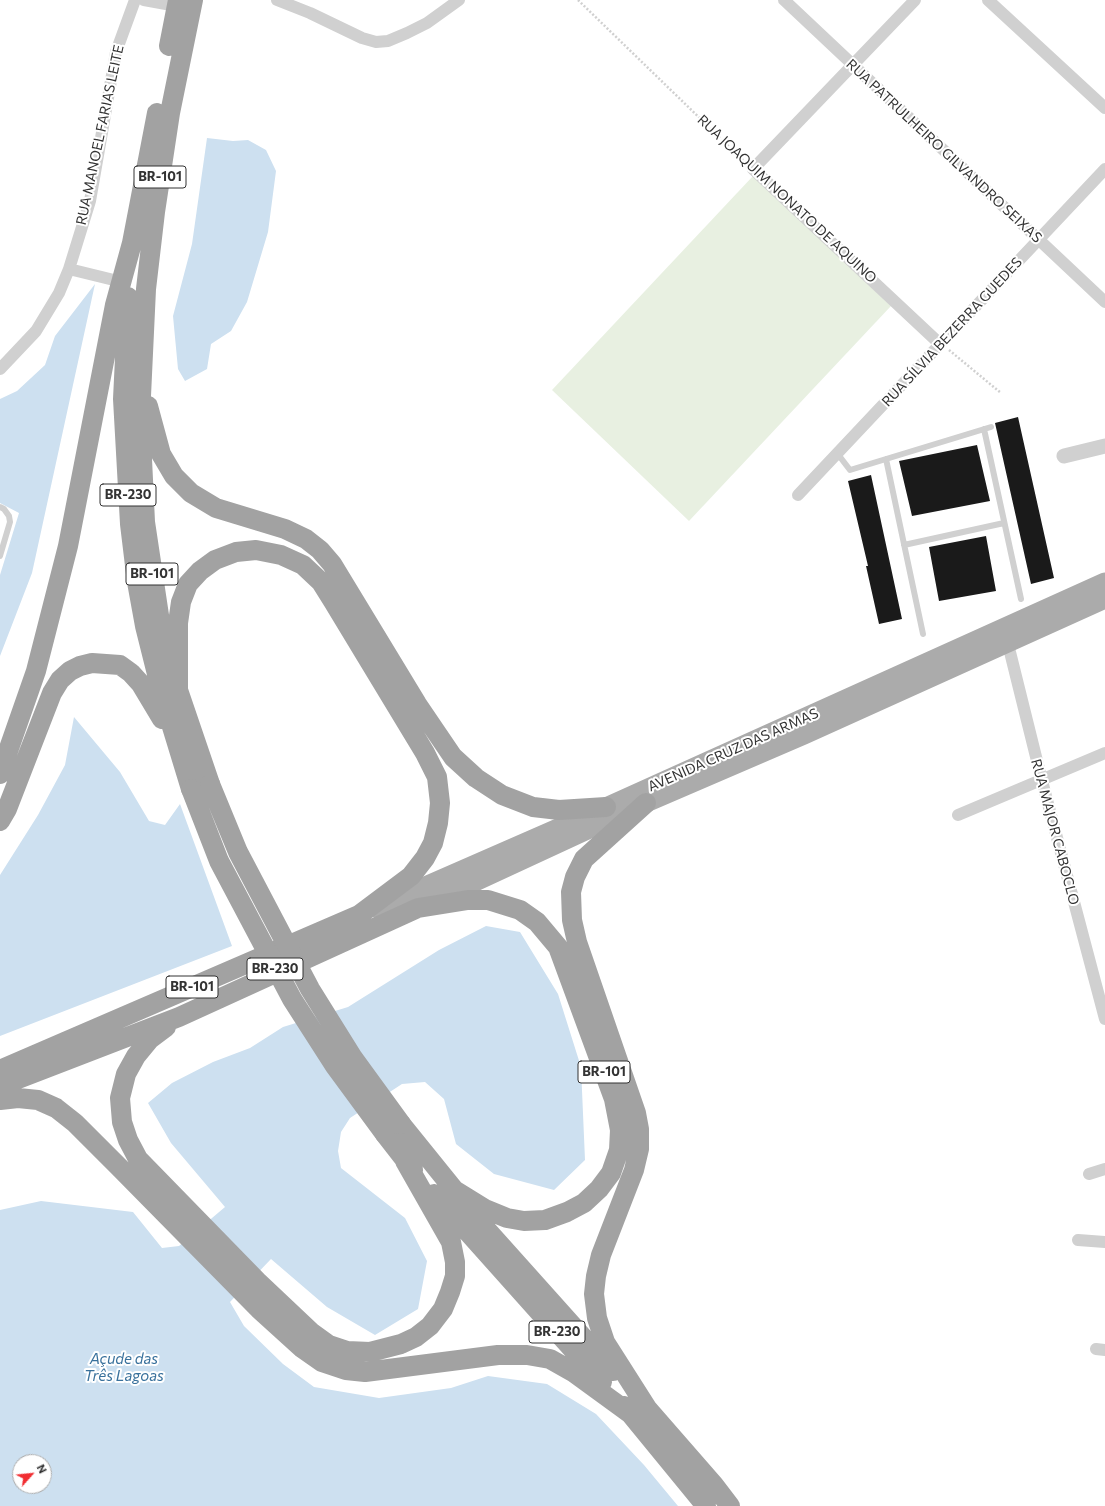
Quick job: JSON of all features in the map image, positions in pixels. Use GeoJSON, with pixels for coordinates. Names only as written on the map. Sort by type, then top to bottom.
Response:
{"type":"FeatureCollection","features":[{"type":"Feature","properties":{"kind":"highway","name":"BR-101"},"geometry":{"type":"LineString","coordinates":[[132,243],[182,2]]}},
{"type":"Feature","properties":{"kind":"highway","name":"BR-101"},"geometry":{"type":"LineString","coordinates":[[0,1086],[179,1017],[418,908],[468,900],[488,900],[520,910],[538,922],[548,933],[558,948],[614,1099],[620,1130],[619,1150],[611,1173],[599,1189],[584,1203],[567,1212],[544,1220],[524,1221],[507,1218],[451,1188],[393,1129],[353,1058],[310,989],[238,852],[200,786],[178,690],[160,622],[145,522],[140,417],[146,289],[155,212],[170,113],[182,2]]}},
{"type":"Feature","properties":{"kind":"highway"},"geometry":{"type":"LineString","coordinates":[[0,774],[36,671],[68,546],[115,305],[132,243]]}},
{"type":"Feature","properties":{"kind":"highway","name":"BR-230"},"geometry":{"type":"LineString","coordinates":[[132,243],[125,332],[123,400],[130,524],[137,582],[145,626],[176,741],[200,786]]}},
{"type":"Feature","properties":{"kind":"highway"},"geometry":{"type":"LineString","coordinates":[[142,357],[148,410],[154,433],[161,454],[174,476],[190,493],[216,508],[285,529],[306,539],[320,550],[332,564],[413,697],[453,756],[476,778],[502,795],[533,807],[559,810],[606,807]]}},
{"type":"Feature","properties":{"kind":"highway"},"geometry":{"type":"LineString","coordinates":[[178,690],[178,623],[181,602],[188,584],[200,571],[215,560],[236,552],[256,550],[281,554],[303,565],[321,582],[425,753],[437,777],[440,803],[438,823],[433,843],[425,858],[411,876],[360,915]]}},
{"type":"Feature","properties":{"kind":"highway"},"geometry":{"type":"LineString","coordinates":[[0,821],[7,809],[52,693],[60,680],[70,671],[80,666],[106,663],[120,665],[131,673],[141,684],[176,741]]}},
{"type":"Feature","properties":{"kind":"highway"},"geometry":{"type":"LineString","coordinates":[[640,1412],[605,1342],[596,1318],[594,1294],[596,1276],[601,1255],[634,1170],[639,1149],[639,1129],[636,1113],[577,942],[572,920],[571,892],[575,877],[584,859],[646,803]]}},
{"type":"Feature","properties":{"kind":"highway","name":"BR-101"},"geometry":{"type":"LineString","coordinates":[[0,1070],[360,915]]}},
{"type":"Feature","properties":{"kind":"highway"},"geometry":{"type":"LineString","coordinates":[[179,1017],[150,1039],[136,1056],[126,1074],[120,1098],[122,1122],[128,1140],[138,1159],[194,1228]]}},
{"type":"Feature","properties":{"kind":"highway"},"geometry":{"type":"LineString","coordinates":[[0,1065],[24,1059]]}},
{"type":"Feature","properties":{"kind":"highway"},"geometry":{"type":"LineString","coordinates":[[0,1100],[18,1098],[38,1100],[56,1108],[75,1123],[194,1228],[251,1287],[302,1348],[322,1362],[346,1370],[365,1372],[498,1355],[527,1355],[550,1359],[640,1412]]}},
{"type":"Feature","properties":{"kind":"highway","name":"BR-230"},"geometry":{"type":"LineString","coordinates":[[393,1129],[405,1161],[640,1412],[714,1485],[730,1506]]}},
{"type":"Feature","properties":{"kind":"highway"},"geometry":{"type":"LineString","coordinates":[[251,1287],[329,1345],[347,1351],[370,1352],[387,1349],[416,1337],[430,1326],[443,1309],[450,1292],[454,1276],[455,1262],[450,1242],[405,1161]]}},
{"type":"Feature","properties":{"kind":"highway","name":"BR-230"},"geometry":{"type":"LineString","coordinates":[[451,1188],[547,1298],[640,1412],[706,1506]]}},
{"type":"Feature","properties":{"kind":"main road","name":"AVENIDA CRUZ DAS ARMAS"},"geometry":{"type":"LineString","coordinates":[[360,915],[606,807],[1105,582]]}},
{"type":"Feature","properties":{"kind":"main road","name":"AVENIDA CRUZ DAS ARMAS"},"geometry":{"type":"LineString","coordinates":[[418,908],[646,803],[811,732],[1105,599]]}},
{"type":"Feature","properties":{"kind":"street","name":"RUA MANOEL FARIAS LEITE"},"geometry":{"type":"LineString","coordinates":[[0,369],[36,331],[59,293],[69,269],[90,201],[116,52],[135,0]]}},
{"type":"Feature","properties":{"kind":"street"},"geometry":{"type":"LineString","coordinates":[[144,0],[182,2]]}},
{"type":"Feature","properties":{"kind":"street"},"geometry":{"type":"LineString","coordinates":[[277,0],[310,13],[362,38],[376,42],[388,41],[427,23],[459,0]]}},
{"type":"Feature","properties":{"kind":"street","name":"RUA PATRULHEIRO GILVANDRO SEIXAS"},"geometry":{"type":"LineString","coordinates":[[784,0],[1105,302]]}},
{"type":"Feature","properties":{"kind":"street"},"geometry":{"type":"LineString","coordinates":[[753,169],[915,0]]}},
{"type":"Feature","properties":{"kind":"street"},"geometry":{"type":"LineString","coordinates":[[988,0],[1105,108]]}},
{"type":"Feature","properties":{"kind":"street","name":"RUA JOAQUIM NONATO DE AQUINO"},"geometry":{"type":"LineString","coordinates":[[753,169],[940,344]]}},
{"type":"Feature","properties":{"kind":"street","name":"RUA SÍLVIA BEZERRA GUEDES"},"geometry":{"type":"LineString","coordinates":[[798,495],[1105,169]]}},
{"type":"Feature","properties":{"kind":"street"},"geometry":{"type":"LineString","coordinates":[[69,269],[122,282]]}},
{"type":"Feature","properties":{"kind":"street"},"geometry":{"type":"LineString","coordinates":[[1064,456],[1105,446]]}},
{"type":"Feature","properties":{"kind":"street","name":"RUA MAJOR CABOCLO"},"geometry":{"type":"LineString","coordinates":[[1008,644],[1042,781],[1105,1019]]}},
{"type":"Feature","properties":{"kind":"street"},"geometry":{"type":"LineString","coordinates":[[958,814],[1042,781],[1105,753]]}},
{"type":"Feature","properties":{"kind":"street"},"geometry":{"type":"LineString","coordinates":[[1089,1174],[1105,1169]]}},
{"type":"Feature","properties":{"kind":"street"},"geometry":{"type":"LineString","coordinates":[[1078,1240],[1105,1242]]}},
{"type":"Feature","properties":{"kind":"lane"},"geometry":{"type":"LineString","coordinates":[[837,453],[850,470],[991,427]]}},
{"type":"Feature","properties":{"kind":"lane"},"geometry":{"type":"LineString","coordinates":[[984,429],[1021,599]]}},
{"type":"Feature","properties":{"kind":"lane"},"geometry":{"type":"LineString","coordinates":[[886,459],[923,634]]}},
{"type":"Feature","properties":{"kind":"lane"},"geometry":{"type":"LineString","coordinates":[[0,507],[4,509],[9,516],[10,522],[0,556]]}},
{"type":"Feature","properties":{"kind":"lane"},"geometry":{"type":"LineString","coordinates":[[904,545],[1004,523]]}},
{"type":"Feature","properties":{"kind":"path","name":"RUA JOAQUIM NONATO DE AQUINO"},"geometry":{"type":"LineString","coordinates":[[578,0],[753,169]]}},
{"type":"Feature","properties":{"kind":"path"},"geometry":{"type":"LineString","coordinates":[[940,344],[1001,393]]}},
{"type":"Feature","properties":{"kind":"green space"},"geometry":{"type":"Polygon","coordinates":[[[753,176],[891,306],[689,521],[552,390],[753,176]]]}},
{"type":"Feature","properties":{"kind":"water"},"geometry":{"type":"Polygon","coordinates":[[[207,138],[233,141],[248,140],[266,150],[276,171],[268,232],[247,302],[231,331],[211,344],[207,369],[185,381],[178,369],[173,316],[192,244],[207,138]]]}},
{"type":"Feature","properties":{"kind":"water"},"geometry":{"type":"Polygon","coordinates":[[[95,284],[32,573],[0,656],[0,575],[19,513],[0,503],[0,399],[17,391],[45,365],[55,336],[95,284]]]}},
{"type":"Feature","properties":{"kind":"water"},"geometry":{"type":"Polygon","coordinates":[[[74,717],[120,772],[149,821],[165,825],[180,804],[232,946],[0,1036],[0,875],[38,815],[65,765],[74,717]]]}},
{"type":"Feature","properties":{"kind":"water","name":"Açude das Três Lagoas"},"geometry":{"type":"Polygon","coordinates":[[[486,926],[520,932],[558,994],[581,1067],[585,1160],[554,1190],[494,1174],[456,1144],[444,1099],[425,1082],[402,1084],[350,1118],[341,1132],[338,1151],[341,1168],[405,1218],[427,1261],[418,1309],[375,1335],[327,1307],[271,1259],[230,1302],[244,1326],[283,1364],[314,1387],[379,1398],[451,1388],[488,1376],[547,1384],[596,1414],[644,1465],[678,1506],[0,1506],[0,1210],[41,1201],[133,1212],[162,1248],[179,1246],[225,1207],[171,1143],[148,1103],[172,1083],[213,1062],[250,1048],[283,1027],[348,1007],[439,950],[486,926]]]}},
{"type":"Feature","properties":{"kind":"building"},"geometry":{"type":"Polygon","coordinates":[[[1018,417],[1054,578],[1031,584],[995,423],[1018,417]]]}},
{"type":"Feature","properties":{"kind":"building"},"geometry":{"type":"Polygon","coordinates":[[[977,445],[990,501],[912,516],[899,461],[977,445]]]}},
{"type":"Feature","properties":{"kind":"building"},"geometry":{"type":"Polygon","coordinates":[[[871,475],[902,619],[879,624],[866,566],[868,566],[848,481],[871,475]]]}},
{"type":"Feature","properties":{"kind":"building"},"geometry":{"type":"Polygon","coordinates":[[[986,536],[996,591],[939,601],[929,547],[986,536]]]}}]}
